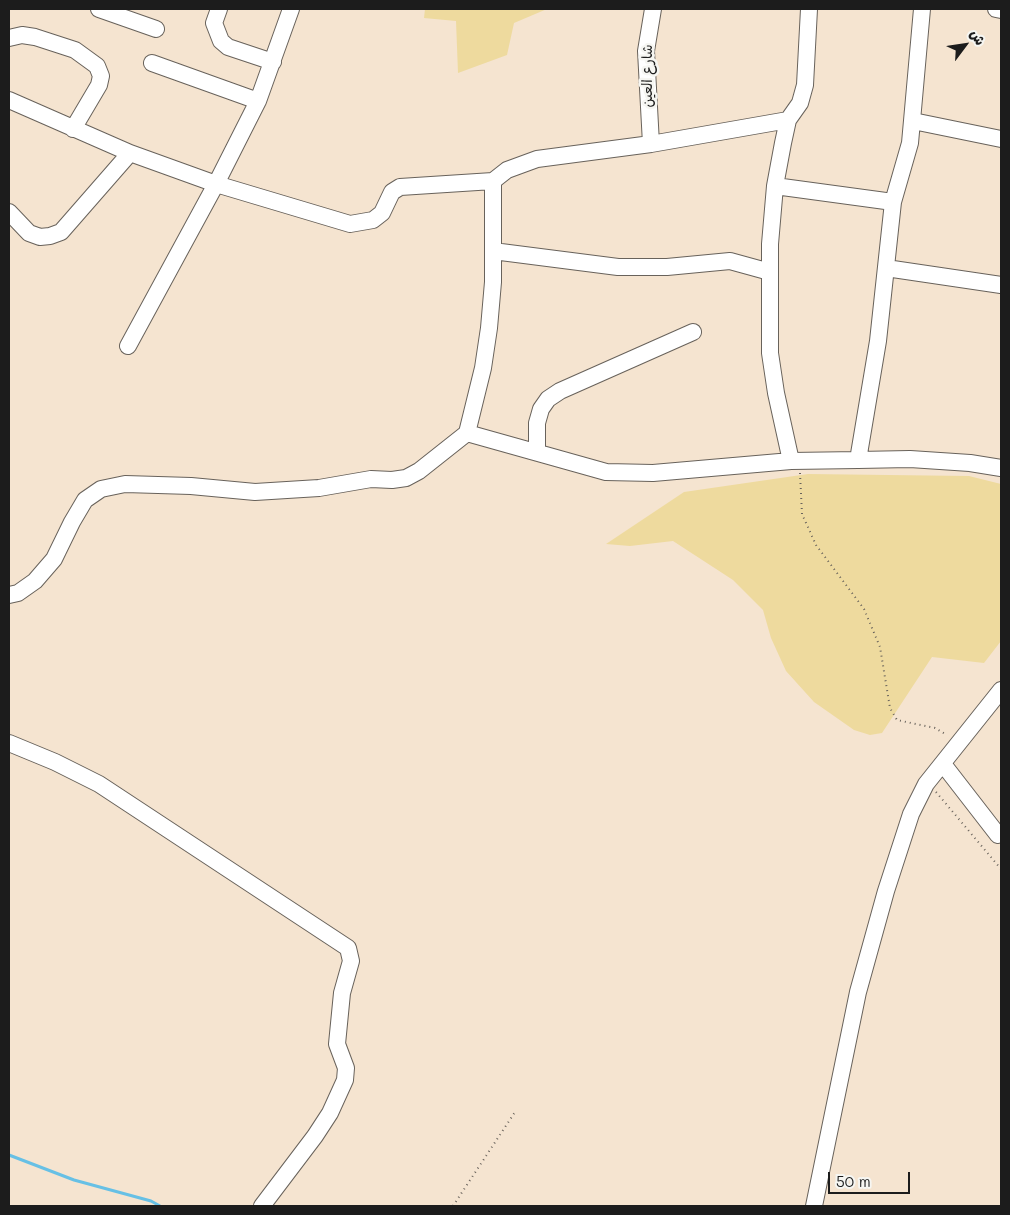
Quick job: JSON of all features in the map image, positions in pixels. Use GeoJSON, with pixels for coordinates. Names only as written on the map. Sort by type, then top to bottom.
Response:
{"type":"FeatureCollection","features":[{"type":"Feature","properties":{"kind":"street"},"geometry":{"type":"LineString","coordinates":[[99,9],[156,29]]}},
{"type":"Feature","properties":{"kind":"street"},"geometry":{"type":"LineString","coordinates":[[219,9],[214,23],[220,41],[228,47],[273,62]]}},
{"type":"Feature","properties":{"kind":"street"},"geometry":{"type":"LineString","coordinates":[[128,346],[216,184],[258,101],[292,9]]}},
{"type":"Feature","properties":{"kind":"street","name":"شارع العين"},"geometry":{"type":"LineString","coordinates":[[651,144],[646,59],[653,9]]}},
{"type":"Feature","properties":{"kind":"street"},"geometry":{"type":"LineString","coordinates":[[795,461],[776,393],[770,353],[768,300],[775,186],[788,120],[800,103],[805,85],[809,9]]}},
{"type":"Feature","properties":{"kind":"street"},"geometry":{"type":"LineString","coordinates":[[858,460],[878,341],[894,202],[910,143],[922,9]]}},
{"type":"Feature","properties":{"kind":"street"},"geometry":{"type":"LineString","coordinates":[[996,9],[1001,10]]}},
{"type":"Feature","properties":{"kind":"street"},"geometry":{"type":"LineString","coordinates":[[9,38],[22,35],[34,37],[74,50],[97,66],[101,76],[99,86],[73,129]]}},
{"type":"Feature","properties":{"kind":"street"},"geometry":{"type":"LineString","coordinates":[[152,63],[258,101]]}},
{"type":"Feature","properties":{"kind":"street"},"geometry":{"type":"LineString","coordinates":[[9,100],[130,153],[216,184],[350,224],[373,220],[382,213],[392,192],[400,187],[493,181],[513,167],[537,159],[651,144],[788,120]]}},
{"type":"Feature","properties":{"kind":"street"},"geometry":{"type":"LineString","coordinates":[[913,121],[1001,139]]}},
{"type":"Feature","properties":{"kind":"street"},"geometry":{"type":"LineString","coordinates":[[9,212],[29,233],[50,236],[60,232],[130,153]]}},
{"type":"Feature","properties":{"kind":"street"},"geometry":{"type":"LineString","coordinates":[[9,595],[18,593],[35,582],[54,559],[72,522],[86,500],[101,489],[125,484],[191,486],[255,492],[319,488],[371,479],[392,480],[406,478],[419,471],[467,433],[483,368],[489,328],[493,282],[493,181]]}},
{"type":"Feature","properties":{"kind":"street"},"geometry":{"type":"LineString","coordinates":[[775,186],[894,202]]}},
{"type":"Feature","properties":{"kind":"street"},"geometry":{"type":"LineString","coordinates":[[493,251],[618,267],[667,267],[730,261],[770,272]]}},
{"type":"Feature","properties":{"kind":"street"},"geometry":{"type":"LineString","coordinates":[[886,268],[1001,285]]}},
{"type":"Feature","properties":{"kind":"street"},"geometry":{"type":"LineString","coordinates":[[537,452],[537,423],[541,409],[548,399],[560,391],[693,332]]}},
{"type":"Feature","properties":{"kind":"street"},"geometry":{"type":"LineString","coordinates":[[467,433],[606,472],[630,474],[795,461],[936,461],[970,463],[1001,468]]}},
{"type":"Feature","properties":{"kind":"street"},"geometry":{"type":"LineString","coordinates":[[814,1206],[858,992],[898,852],[911,814],[926,784],[1001,690]]}},
{"type":"Feature","properties":{"kind":"street"},"geometry":{"type":"LineString","coordinates":[[9,743],[55,762],[99,784],[348,948],[351,961],[342,993],[337,1044],[346,1068],[345,1080],[330,1113],[262,1206]]}},
{"type":"Feature","properties":{"kind":"street"},"geometry":{"type":"LineString","coordinates":[[943,764],[1000,834]]}},
{"type":"Feature","properties":{"kind":"path"},"geometry":{"type":"LineString","coordinates":[[795,461],[802,514],[816,544],[864,609],[880,647],[890,708],[896,720],[935,728],[959,744]]}},
{"type":"Feature","properties":{"kind":"path"},"geometry":{"type":"LineString","coordinates":[[926,784],[939,795],[1001,869]]}},
{"type":"Feature","properties":{"kind":"path"},"geometry":{"type":"LineString","coordinates":[[453,1206],[515,1112]]}},
{"type":"Feature","properties":{"kind":"sand"},"geometry":{"type":"Polygon","coordinates":[[[425,9],[547,9],[514,23],[507,55],[458,73],[456,21],[424,18],[425,9]]]}},
{"type":"Feature","properties":{"kind":"sand"},"geometry":{"type":"Polygon","coordinates":[[[808,474],[969,476],[1001,484],[1001,641],[984,663],[932,657],[882,733],[870,735],[854,730],[814,702],[786,671],[771,638],[763,610],[733,580],[673,541],[630,546],[606,544],[684,492],[808,474]]]}},
{"type":"Feature","properties":{"kind":"waterway"},"geometry":{"type":"LineString","coordinates":[[9,1155],[74,1180],[151,1201],[160,1206]]}}]}
